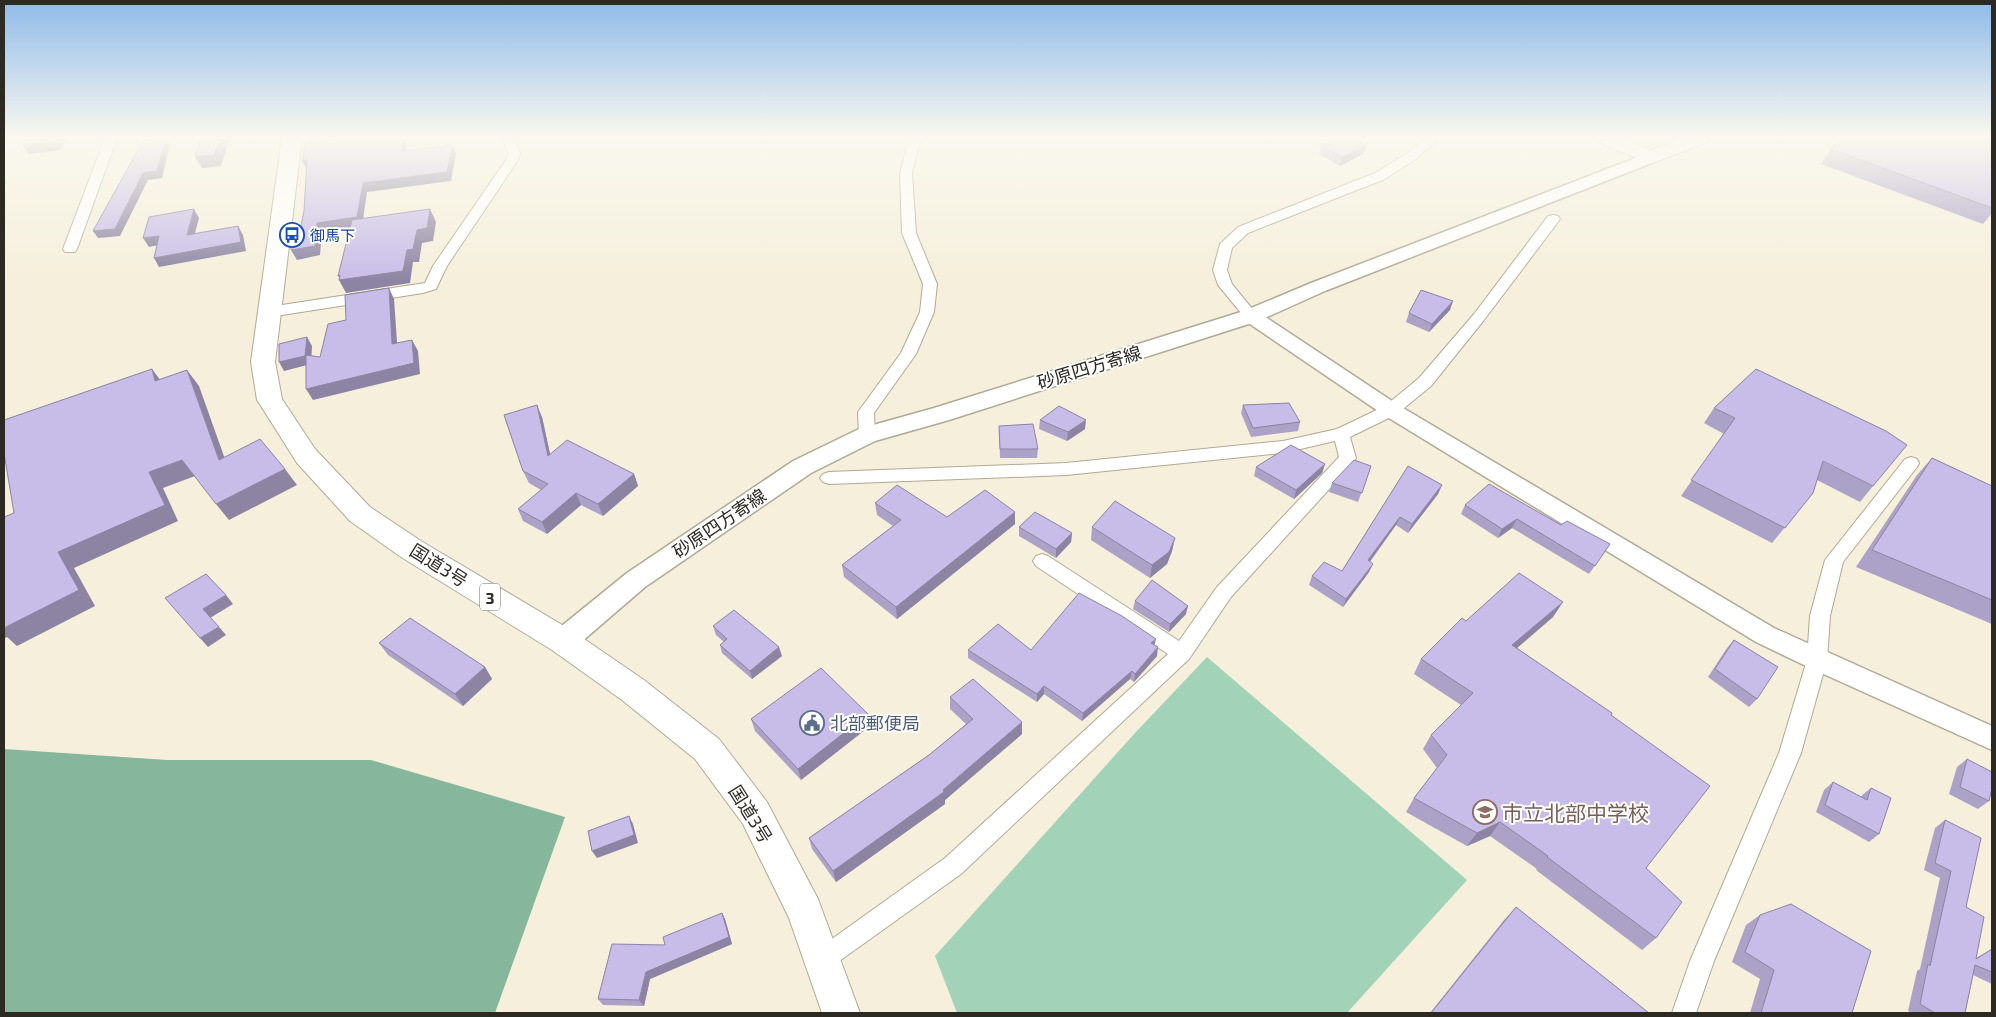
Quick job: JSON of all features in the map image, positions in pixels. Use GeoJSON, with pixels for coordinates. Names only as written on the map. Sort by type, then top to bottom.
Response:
{"type":"FeatureCollection","features":[{"type":"Feature","properties":{"kind":"highway","name":"国道3号"},"geometry":{"type":"LineString","coordinates":[[286,185],[262,362],[270,400],[306,456],[360,514],[411,549],[563,641],[633,690],[707,749],[755,813],[805,912],[841,1013]]}},
{"type":"Feature","properties":{"kind":"main road","name":"砂原四方寄線"},"geometry":{"type":"LineString","coordinates":[[563,641],[636,580],[802,467],[867,435],[941,414],[1251,316],[1318,287],[1578,185]]}},
{"type":"Feature","properties":{"kind":"street"},"geometry":{"type":"LineString","coordinates":[[70,250],[94,185]]}},
{"type":"Feature","properties":{"kind":"street"},"geometry":{"type":"LineString","coordinates":[[269,312],[423,289],[431,286],[440,266],[495,185]]}},
{"type":"Feature","properties":{"kind":"street"},"geometry":{"type":"LineString","coordinates":[[867,435],[866,412],[908,354],[927,312],[930,284],[909,233],[907,185]]}},
{"type":"Feature","properties":{"kind":"street"},"geometry":{"type":"LineString","coordinates":[[1356,185],[1243,230],[1225,247],[1220,270],[1226,285],[1251,316],[1391,410],[1765,635],[1992,738]]}},
{"type":"Feature","properties":{"kind":"street"},"geometry":{"type":"LineString","coordinates":[[829,478],[1076,468],[1283,448],[1341,434],[1391,410],[1431,375],[1479,317],[1553,219]]}},
{"type":"Feature","properties":{"kind":"street"},"geometry":{"type":"LineString","coordinates":[[823,959],[953,866],[1182,653],[1224,592],[1348,458],[1341,434]]}},
{"type":"Feature","properties":{"kind":"street"},"geometry":{"type":"LineString","coordinates":[[1684,1013],[1702,961],[1790,753],[1817,660],[1820,616],[1834,560],[1912,464]]}},
{"type":"Feature","properties":{"kind":"street"},"geometry":{"type":"LineString","coordinates":[[1042,561],[1182,653]]}},
{"type":"Feature","properties":{"kind":"green space"},"geometry":{"type":"Polygon","coordinates":[[[1207,657],[1467,880],[1347,1013],[957,1013],[935,956],[1135,733],[1207,657]]]}},
{"type":"Feature","properties":{"kind":"green space"},"geometry":{"type":"Polygon","coordinates":[[[4,749],[167,760],[371,760],[565,817],[495,1013],[4,1013],[4,749]]]}},
{"type":"Feature","properties":{"kind":"building"},"geometry":{"type":"Polygon","coordinates":[[[118,185],[137,185],[115,229],[93,231],[118,185]]]}},
{"type":"Feature","properties":{"kind":"building"},"geometry":{"type":"Polygon","coordinates":[[[306,185],[363,185],[357,217],[317,223],[315,246],[291,250],[293,231],[300,230],[304,211],[306,185]]]}},
{"type":"Feature","properties":{"kind":"building"},"geometry":{"type":"Polygon","coordinates":[[[1930,185],[1992,185],[1992,208],[1930,185]]]}},
{"type":"Feature","properties":{"kind":"building"},"geometry":{"type":"Polygon","coordinates":[[[194,209],[187,235],[238,226],[241,242],[154,258],[159,236],[143,238],[149,217],[194,209]]]}},
{"type":"Feature","properties":{"kind":"building"},"geometry":{"type":"Polygon","coordinates":[[[430,209],[427,228],[417,230],[413,249],[407,250],[403,271],[339,280],[340,275],[338,276],[352,220],[430,209]]]}},
{"type":"Feature","properties":{"kind":"building"},"geometry":{"type":"Polygon","coordinates":[[[389,288],[392,344],[412,340],[414,363],[306,389],[306,355],[320,357],[328,324],[346,320],[345,295],[389,288]]]}},
{"type":"Feature","properties":{"kind":"building"},"geometry":{"type":"Polygon","coordinates":[[[1421,290],[1453,301],[1432,324],[1409,313],[1421,290]]]}},
{"type":"Feature","properties":{"kind":"building"},"geometry":{"type":"Polygon","coordinates":[[[307,337],[305,356],[279,362],[279,344],[307,337]]]}},
{"type":"Feature","properties":{"kind":"building"},"geometry":{"type":"Polygon","coordinates":[[[152,369],[155,381],[187,370],[219,460],[260,439],[285,469],[216,504],[182,460],[149,472],[165,505],[58,552],[79,590],[4,628],[4,517],[14,513],[4,453],[4,420],[152,369]]]}},
{"type":"Feature","properties":{"kind":"building"},"geometry":{"type":"Polygon","coordinates":[[[1756,369],[1886,431],[1907,445],[1873,486],[1823,461],[1813,493],[1785,528],[1691,480],[1735,418],[1714,408],[1756,369]]]}},
{"type":"Feature","properties":{"kind":"building"},"geometry":{"type":"Polygon","coordinates":[[[1289,403],[1300,422],[1253,428],[1243,405],[1289,403]]]}},
{"type":"Feature","properties":{"kind":"building"},"geometry":{"type":"Polygon","coordinates":[[[537,405],[548,456],[567,440],[634,474],[598,504],[576,493],[542,522],[518,509],[548,484],[523,471],[504,415],[537,405]]]}},
{"type":"Feature","properties":{"kind":"building"},"geometry":{"type":"Polygon","coordinates":[[[1059,406],[1086,420],[1068,432],[1040,420],[1059,406]]]}},
{"type":"Feature","properties":{"kind":"building"},"geometry":{"type":"Polygon","coordinates":[[[1033,424],[1038,449],[1000,449],[999,426],[1033,424]]]}},
{"type":"Feature","properties":{"kind":"building"},"geometry":{"type":"Polygon","coordinates":[[[1291,445],[1325,464],[1296,490],[1256,467],[1291,445]]]}},
{"type":"Feature","properties":{"kind":"building"},"geometry":{"type":"Polygon","coordinates":[[[1932,458],[1992,486],[1992,600],[1872,550],[1932,458]]]}},
{"type":"Feature","properties":{"kind":"building"},"geometry":{"type":"Polygon","coordinates":[[[1354,460],[1371,466],[1362,493],[1332,483],[1354,460]]]}},
{"type":"Feature","properties":{"kind":"building"},"geometry":{"type":"Polygon","coordinates":[[[1408,466],[1442,485],[1412,524],[1400,517],[1368,560],[1373,564],[1346,599],[1312,576],[1324,562],[1342,571],[1408,466]]]}},
{"type":"Feature","properties":{"kind":"building"},"geometry":{"type":"Polygon","coordinates":[[[1489,484],[1561,525],[1567,521],[1610,544],[1595,566],[1517,519],[1502,529],[1465,505],[1489,484]]]}},
{"type":"Feature","properties":{"kind":"building"},"geometry":{"type":"Polygon","coordinates":[[[897,485],[947,517],[985,490],[1015,512],[896,607],[842,565],[901,520],[875,503],[897,485]]]}},
{"type":"Feature","properties":{"kind":"building"},"geometry":{"type":"Polygon","coordinates":[[[1115,501],[1175,538],[1169,552],[1152,565],[1092,527],[1115,501]]]}},
{"type":"Feature","properties":{"kind":"building"},"geometry":{"type":"Polygon","coordinates":[[[1035,512],[1072,533],[1056,549],[1019,527],[1035,512]]]}},
{"type":"Feature","properties":{"kind":"building"},"geometry":{"type":"Polygon","coordinates":[[[1519,573],[1563,602],[1512,645],[1612,713],[1611,715],[1710,786],[1646,868],[1682,902],[1656,938],[1500,822],[1477,833],[1414,798],[1447,755],[1431,735],[1473,693],[1421,659],[1462,618],[1466,621],[1519,573]]]}},
{"type":"Feature","properties":{"kind":"building"},"geometry":{"type":"Polygon","coordinates":[[[206,574],[226,595],[203,609],[219,627],[200,638],[165,598],[206,574]]]}},
{"type":"Feature","properties":{"kind":"building"},"geometry":{"type":"Polygon","coordinates":[[[1152,580],[1188,606],[1170,624],[1135,601],[1152,580]]]}},
{"type":"Feature","properties":{"kind":"building"},"geometry":{"type":"Polygon","coordinates":[[[1079,593],[1122,616],[1156,639],[1151,643],[1158,647],[1135,674],[1132,671],[1083,713],[1044,686],[1037,694],[968,650],[998,624],[1031,650],[1079,593]]]}},
{"type":"Feature","properties":{"kind":"building"},"geometry":{"type":"Polygon","coordinates":[[[734,610],[779,647],[750,671],[720,645],[727,639],[713,626],[734,610]]]}},
{"type":"Feature","properties":{"kind":"building"},"geometry":{"type":"Polygon","coordinates":[[[410,618],[485,667],[455,694],[379,643],[410,618]]]}},
{"type":"Feature","properties":{"kind":"building"},"geometry":{"type":"Polygon","coordinates":[[[1734,640],[1778,667],[1757,699],[1715,669],[1734,640]]]}},
{"type":"Feature","properties":{"kind":"building"},"geometry":{"type":"Polygon","coordinates":[[[821,668],[868,714],[798,769],[751,719],[821,668]]]}},
{"type":"Feature","properties":{"kind":"building"},"geometry":{"type":"Polygon","coordinates":[[[973,679],[1022,722],[943,790],[944,792],[833,871],[809,838],[929,755],[973,719],[950,697],[973,679]]]}},
{"type":"Feature","properties":{"kind":"building"},"geometry":{"type":"Polygon","coordinates":[[[1967,759],[1992,772],[1992,788],[1989,801],[1960,787],[1967,759]]]}},
{"type":"Feature","properties":{"kind":"building"},"geometry":{"type":"Polygon","coordinates":[[[1833,782],[1867,800],[1871,788],[1891,798],[1879,834],[1825,805],[1833,782]]]}},
{"type":"Feature","properties":{"kind":"building"},"geometry":{"type":"Polygon","coordinates":[[[629,816],[634,835],[592,851],[588,831],[629,816]]]}},
{"type":"Feature","properties":{"kind":"building"},"geometry":{"type":"Polygon","coordinates":[[[1945,820],[1981,838],[1966,907],[1984,917],[1976,959],[1992,949],[1992,972],[1975,965],[1965,1013],[1935,1013],[1920,1004],[1951,871],[1935,863],[1945,820]]]}},
{"type":"Feature","properties":{"kind":"building"},"geometry":{"type":"Polygon","coordinates":[[[1791,904],[1871,951],[1852,1013],[1761,1013],[1774,970],[1745,952],[1760,915],[1791,904]]]}},
{"type":"Feature","properties":{"kind":"building"},"geometry":{"type":"Polygon","coordinates":[[[1516,907],[1649,1013],[1431,1013],[1516,907]]]}},
{"type":"Feature","properties":{"kind":"building"},"geometry":{"type":"Polygon","coordinates":[[[722,913],[729,937],[646,972],[639,1000],[598,999],[612,944],[665,945],[663,937],[722,913]]]}},
{"type":"Feature","properties":{"kind":"place","name":"御馬下"},"geometry":{"type":"Point","coordinates":[292,235]}},
{"type":"Feature","properties":{"kind":"place","name":"北部郵便局"},"geometry":{"type":"Point","coordinates":[812,723]}},
{"type":"Feature","properties":{"kind":"place","name":"市立北部中学校"},"geometry":{"type":"Point","coordinates":[1485,812]}}]}
